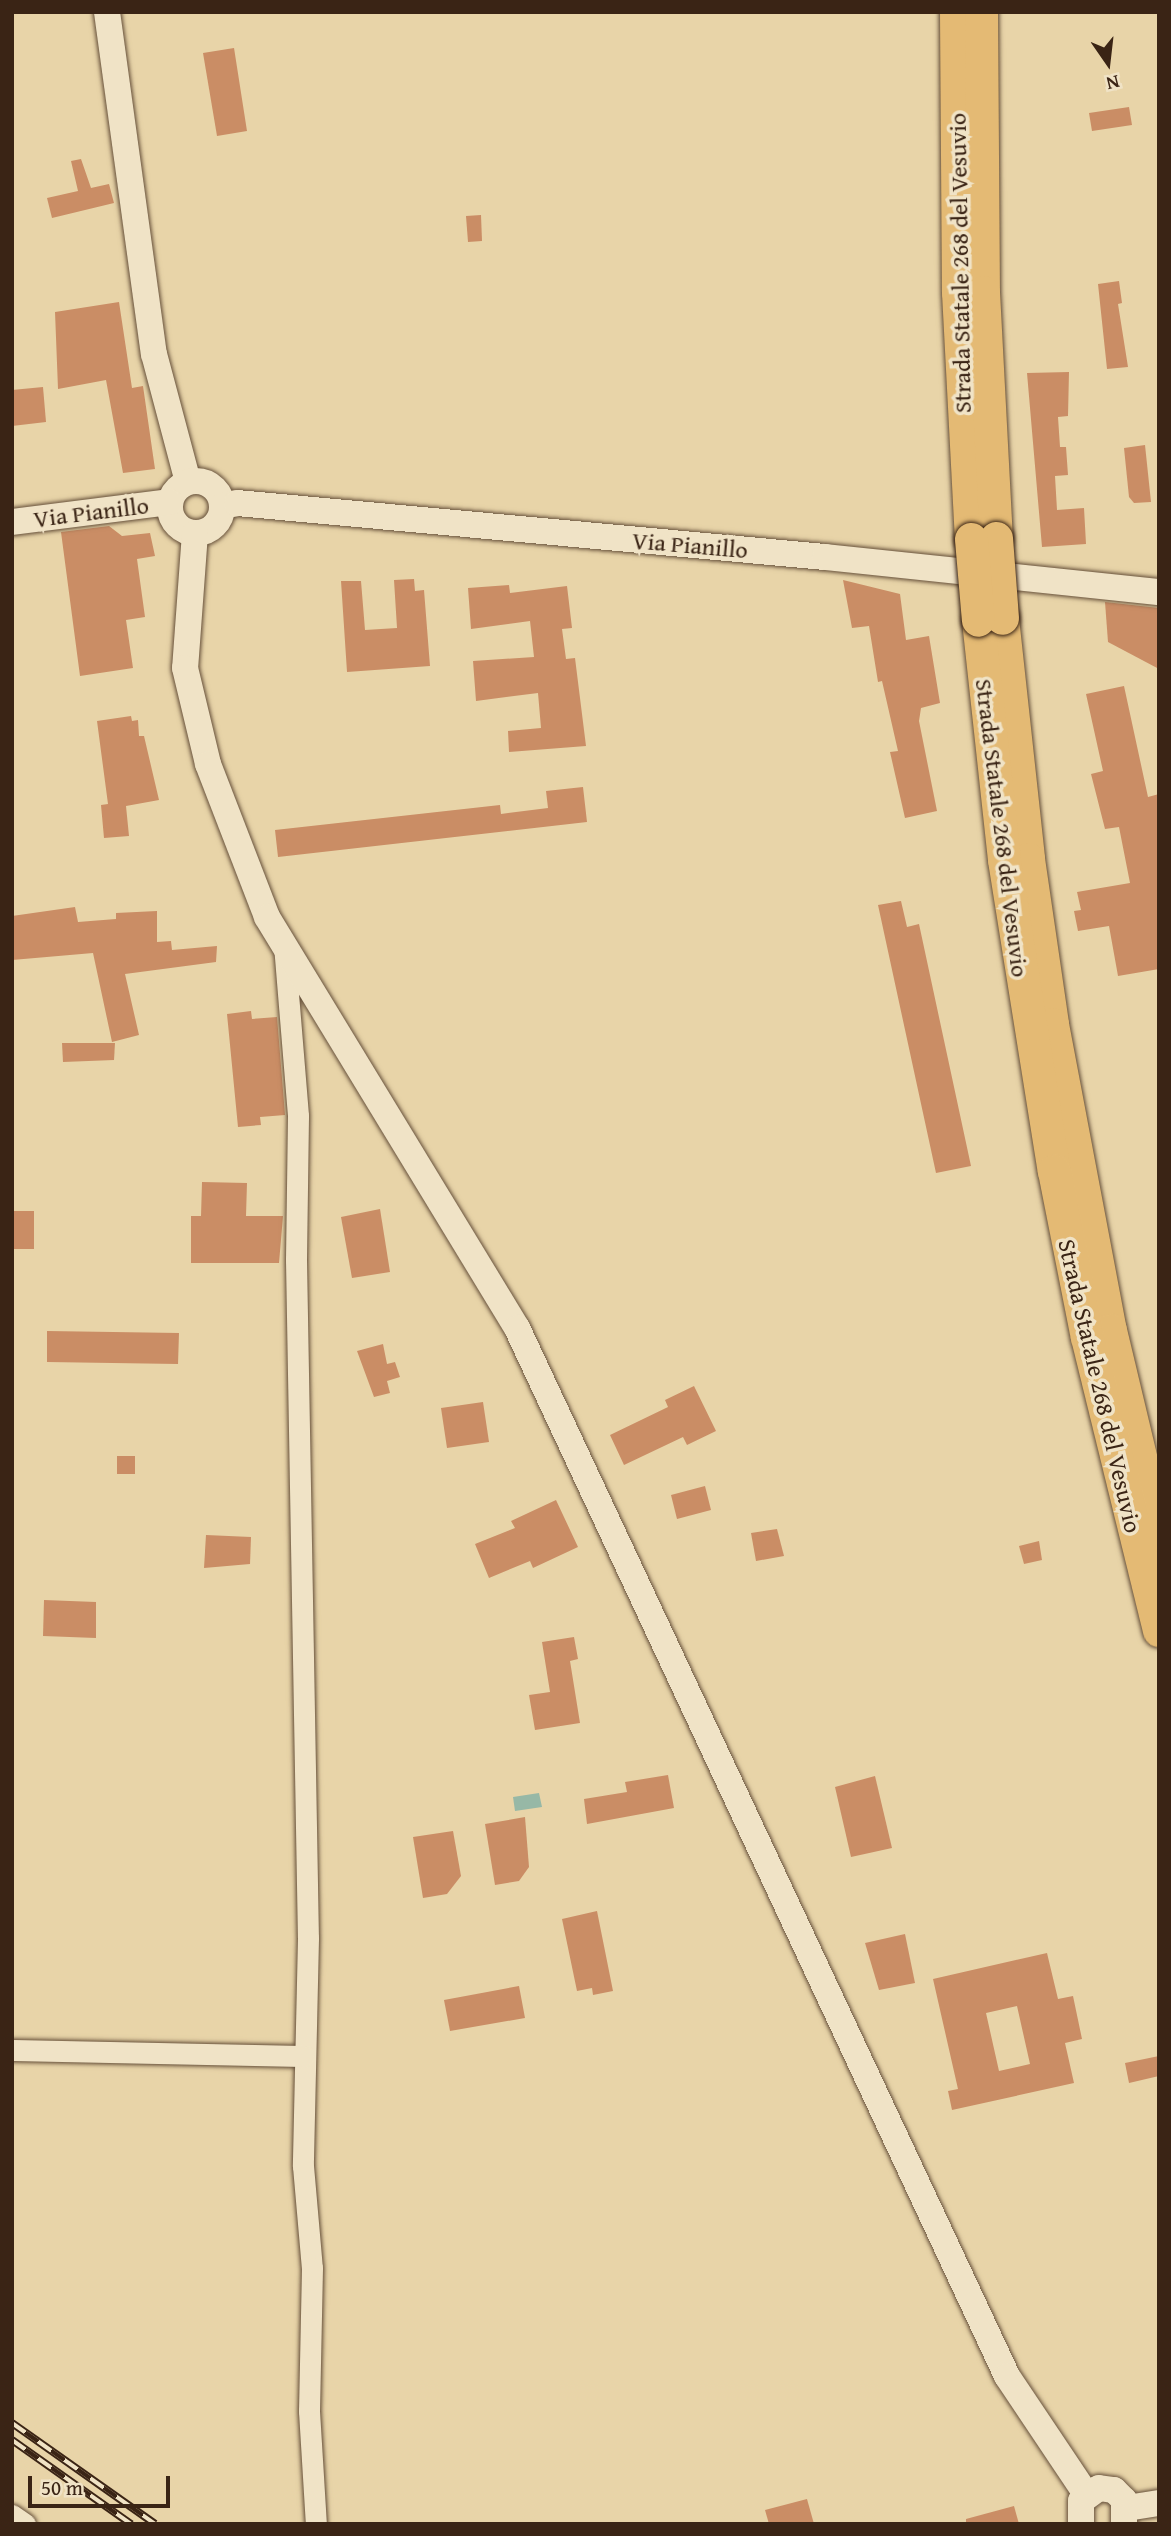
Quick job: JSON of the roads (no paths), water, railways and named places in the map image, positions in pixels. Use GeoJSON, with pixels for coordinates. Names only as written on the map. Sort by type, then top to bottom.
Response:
{"type":"FeatureCollection","features":[{"type":"Feature","properties":{"kind":"highway","name":"Strada Statale 268 del Vesuvio"},"geometry":{"type":"LineString","coordinates":[[956,12],[958,292],[984,538],[1004,860],[1054,1171],[1087,1337],[1159,1630]]}},
{"type":"Feature","properties":{"kind":"highway","name":"Strada Statale 268 del Vesuvio"},"geometry":{"type":"LineString","coordinates":[[981,12],[984,538]]}},
{"type":"Feature","properties":{"kind":"highway","name":"Strada Statale 268 del Vesuvio"},"geometry":{"type":"LineString","coordinates":[[990,619],[1052,1024],[1110,1330],[1159,1535]]}},
{"type":"Feature","properties":{"kind":"street"},"geometry":{"type":"LineString","coordinates":[[107,12],[154,354],[188,482]]}},
{"type":"Feature","properties":{"kind":"street"},"geometry":{"type":"LineString","coordinates":[[188,482],[211,486],[222,506],[217,522],[195,533],[178,527],[170,502],[176,489],[188,482]]}},
{"type":"Feature","properties":{"kind":"street","name":"Via Pianillo"},"geometry":{"type":"LineString","coordinates":[[12,522],[170,502]]}},
{"type":"Feature","properties":{"kind":"street","name":"Via Pianillo"},"geometry":{"type":"LineString","coordinates":[[222,506],[237,503],[798,555],[1159,592]]}},
{"type":"Feature","properties":{"kind":"street"},"geometry":{"type":"LineString","coordinates":[[195,533],[185,668],[227,816],[267,917],[517,1328],[1007,2376],[1086,2494]]}},
{"type":"Feature","properties":{"kind":"street"},"geometry":{"type":"LineString","coordinates":[[284,944],[298,1116],[296,1260],[308,1938],[303,2165],[312,2268],[309,2411],[316,2524]]}},
{"type":"Feature","properties":{"kind":"street"},"geometry":{"type":"LineString","coordinates":[[12,2050],[304,2056]]}},
{"type":"Feature","properties":{"kind":"street"},"geometry":{"type":"LineString","coordinates":[[1081,2524],[1078,2509],[1086,2494],[1099,2488],[1114,2490],[1126,2516],[1159,2504]]}},
{"type":"Feature","properties":{"kind":"street"},"geometry":{"type":"LineString","coordinates":[[12,2515],[25,2524]]}},
{"type":"Feature","properties":{"kind":"railway"},"geometry":{"type":"LineString","coordinates":[[12,2423],[155,2524]]}},
{"type":"Feature","properties":{"kind":"railway"},"geometry":{"type":"LineString","coordinates":[[12,2440],[131,2524]]}}]}
